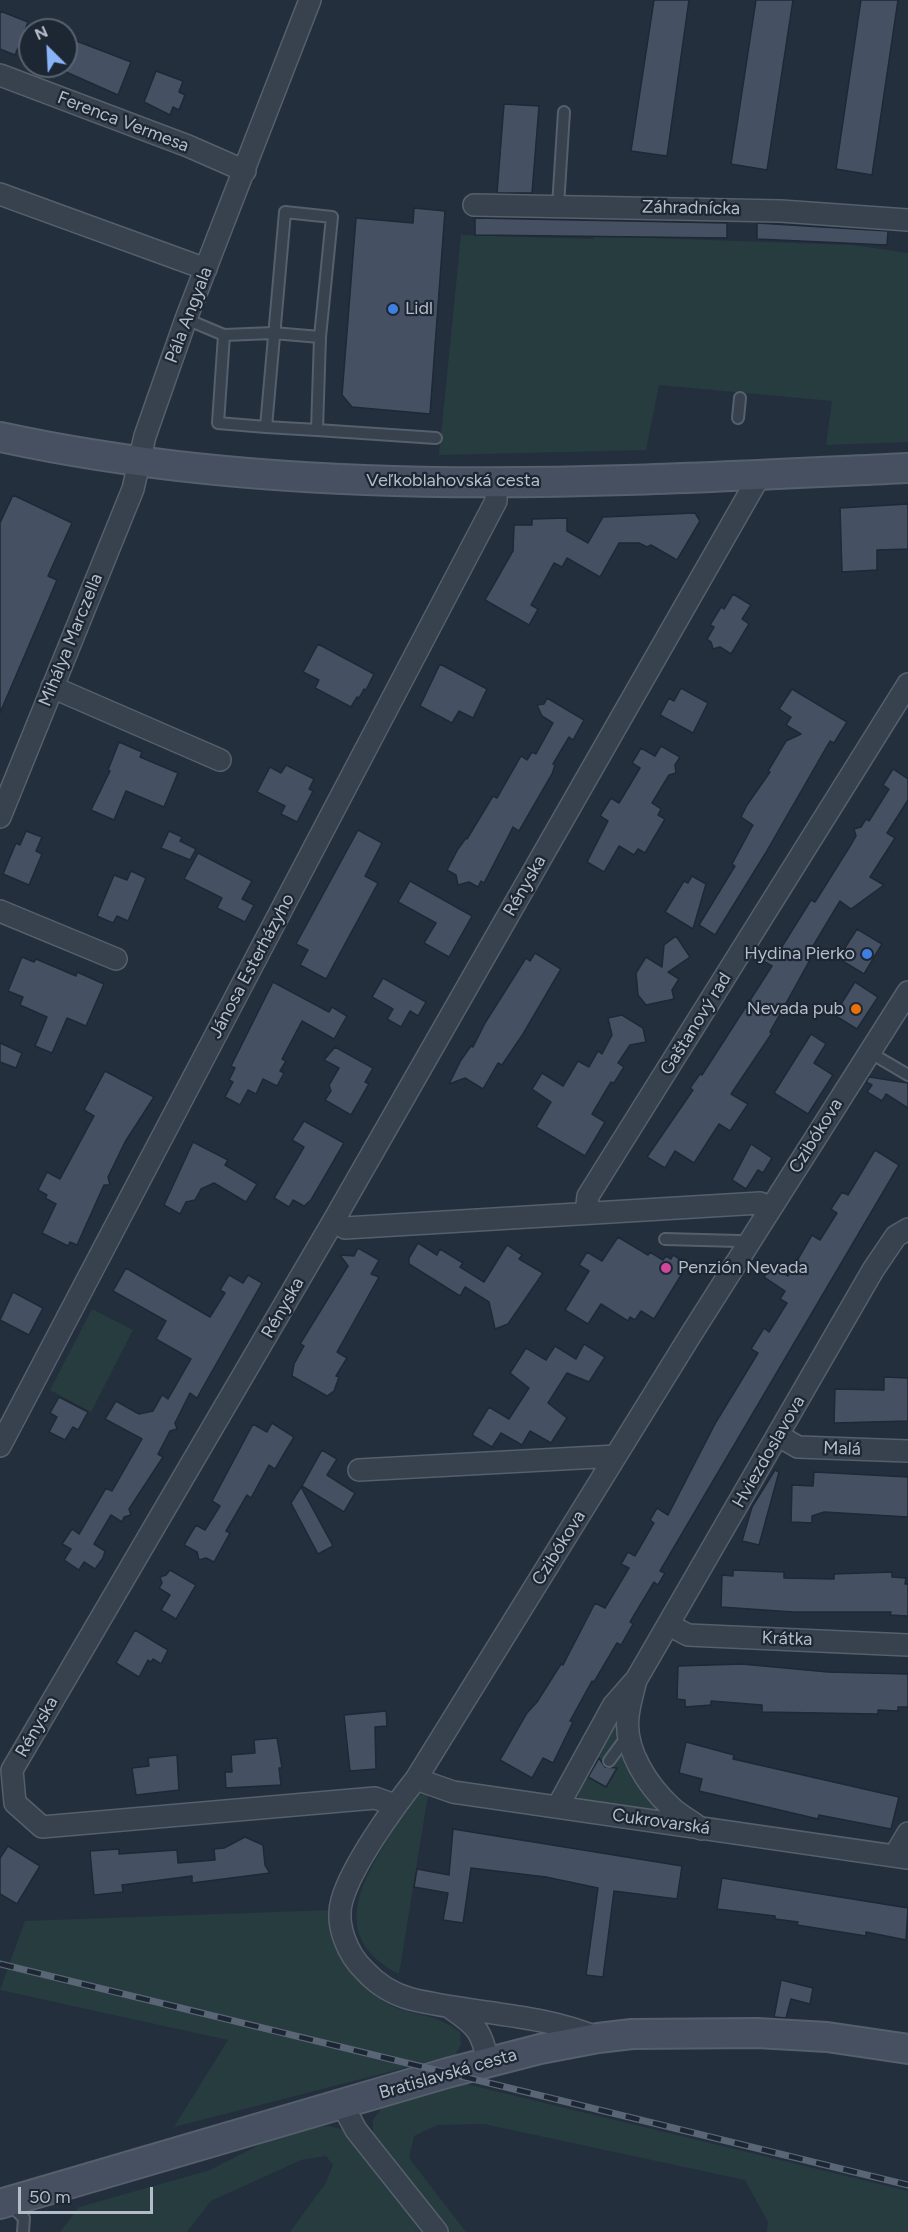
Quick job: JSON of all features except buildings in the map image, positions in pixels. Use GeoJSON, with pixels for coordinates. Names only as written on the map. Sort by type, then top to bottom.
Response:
{"type":"FeatureCollection","features":[{"type":"Feature","properties":{"kind":"street","name":"Pála Angyala"},"geometry":{"type":"LineString","coordinates":[[140,461],[145,436],[186,319],[309,0]]}},
{"type":"Feature","properties":{"kind":"street","name":"Ferenca Vermesa"},"geometry":{"type":"LineString","coordinates":[[0,75],[188,146],[244,171]]}},
{"type":"Feature","properties":{"kind":"street"},"geometry":{"type":"LineString","coordinates":[[0,194],[206,269]]}},
{"type":"Feature","properties":{"kind":"street","name":"Záhradnícka"},"geometry":{"type":"LineString","coordinates":[[474,205],[781,211],[908,220]]}},
{"type":"Feature","properties":{"kind":"street","name":"Veľkoblahovská cesta"},"geometry":{"type":"LineString","coordinates":[[0,437],[140,461],[329,480],[496,483],[908,468]]}},
{"type":"Feature","properties":{"kind":"street","name":"Mihálya Marczella"},"geometry":{"type":"LineString","coordinates":[[0,817],[134,489],[140,461]]}},
{"type":"Feature","properties":{"kind":"street","name":"Rényska"},"geometry":{"type":"LineString","coordinates":[[395,1805],[375,1798],[42,1827],[15,1803],[12,1770],[334,1220],[760,475]]}},
{"type":"Feature","properties":{"kind":"street","name":"Jánosa Esterházyho"},"geometry":{"type":"LineString","coordinates":[[0,1446],[496,501],[496,483]]}},
{"type":"Feature","properties":{"kind":"street","name":"Gaštanový rad"},"geometry":{"type":"LineString","coordinates":[[586,1213],[588,1196],[908,684]]}},
{"type":"Feature","properties":{"kind":"street"},"geometry":{"type":"LineString","coordinates":[[52,687],[220,760]]}},
{"type":"Feature","properties":{"kind":"street"},"geometry":{"type":"LineString","coordinates":[[0,912],[116,959]]}},
{"type":"Feature","properties":{"kind":"street","name":"Czibókova"},"geometry":{"type":"LineString","coordinates":[[488,2062],[484,2042],[476,2026],[448,2006],[401,1996],[375,1982],[349,1951],[342,1927],[342,1901],[351,1879],[395,1805],[416,1779],[908,992]]}},
{"type":"Feature","properties":{"kind":"street"},"geometry":{"type":"LineString","coordinates":[[334,1220],[345,1228],[760,1203],[771,1208]]}},
{"type":"Feature","properties":{"kind":"street","name":"Hviezdoslavova"},"geometry":{"type":"LineString","coordinates":[[558,1806],[613,1706],[636,1680],[669,1625],[873,1270],[896,1236],[908,1228]]}},
{"type":"Feature","properties":{"kind":"street","name":"Malá"},"geometry":{"type":"LineString","coordinates":[[779,1436],[798,1447],[908,1451]]}},
{"type":"Feature","properties":{"kind":"street"},"geometry":{"type":"LineString","coordinates":[[359,1470],[616,1456]]}},
{"type":"Feature","properties":{"kind":"street","name":"Krátka"},"geometry":{"type":"LineString","coordinates":[[669,1625],[688,1635],[908,1645]]}},
{"type":"Feature","properties":{"kind":"street","name":"Hviezdoslavova"},"geometry":{"type":"LineString","coordinates":[[636,1680],[627,1718],[629,1735],[640,1767],[650,1784],[672,1809],[702,1829]]}},
{"type":"Feature","properties":{"kind":"street","name":"Cukrovarská"},"geometry":{"type":"LineString","coordinates":[[416,1779],[453,1792],[901,1857]]}},
{"type":"Feature","properties":{"kind":"street"},"geometry":{"type":"LineString","coordinates":[[901,1857],[908,1833]]}},
{"type":"Feature","properties":{"kind":"street"},"geometry":{"type":"LineString","coordinates":[[448,2006],[572,2026],[598,2038]]}},
{"type":"Feature","properties":{"kind":"street","name":"Bratislavská cesta"},"geometry":{"type":"LineString","coordinates":[[4,2203],[488,2062],[598,2038],[632,2034],[757,2033],[827,2037],[908,2049]]}},
{"type":"Feature","properties":{"kind":"street"},"geometry":{"type":"LineString","coordinates":[[342,2104],[356,2130],[437,2232]]}},
{"type":"Feature","properties":{"kind":"lane"},"geometry":{"type":"LineString","coordinates":[[558,206],[564,112]]}},
{"type":"Feature","properties":{"kind":"lane"},"geometry":{"type":"LineString","coordinates":[[266,427],[285,212],[333,217],[320,337],[317,430]]}},
{"type":"Feature","properties":{"kind":"lane"},"geometry":{"type":"LineString","coordinates":[[186,319],[224,335],[273,333],[320,337]]}},
{"type":"Feature","properties":{"kind":"lane"},"geometry":{"type":"LineString","coordinates":[[224,335],[218,423],[436,438]]}},
{"type":"Feature","properties":{"kind":"lane"},"geometry":{"type":"LineString","coordinates":[[738,418],[740,398]]}},
{"type":"Feature","properties":{"kind":"lane"},"geometry":{"type":"LineString","coordinates":[[869,1052],[908,1075]]}},
{"type":"Feature","properties":{"kind":"lane"},"geometry":{"type":"LineString","coordinates":[[665,1239],[739,1241],[748,1246]]}},
{"type":"Feature","properties":{"kind":"lane"},"geometry":{"type":"LineString","coordinates":[[609,1761],[629,1735]]}},
{"type":"Feature","properties":{"kind":"lane"},"geometry":{"type":"LineString","coordinates":[[4,2203],[24,2218],[23,2232]]}},
{"type":"Feature","properties":{"kind":"green space"},"geometry":{"type":"Polygon","coordinates":[[[461,235],[593,239],[594,236],[853,245],[908,253],[908,442],[826,445],[832,401],[659,385],[646,450],[439,455],[461,235]]]}},
{"type":"Feature","properties":{"kind":"green space"},"geometry":{"type":"Polygon","coordinates":[[[92,1309],[133,1330],[91,1412],[50,1390],[92,1309]]]}},
{"type":"Feature","properties":{"kind":"green space"},"geometry":{"type":"Polygon","coordinates":[[[616,1717],[677,1821],[581,1804],[577,1793],[616,1717]]]}},
{"type":"Feature","properties":{"kind":"green space"},"geometry":{"type":"Polygon","coordinates":[[[419,1794],[428,1795],[399,1974],[378,1961],[365,1946],[358,1930],[357,1913],[360,1895],[367,1877],[406,1810],[419,1794]]]}},
{"type":"Feature","properties":{"kind":"green space"},"geometry":{"type":"Polygon","coordinates":[[[332,1910],[354,1964],[370,1989],[392,2006],[442,2021],[460,2032],[461,2045],[455,2055],[174,2127],[228,2040],[0,1990],[25,1921],[332,1910]]]}},
{"type":"Feature","properties":{"kind":"green space"},"geometry":{"type":"Polygon","coordinates":[[[458,2082],[908,2191],[908,2232],[767,2232],[768,2222],[745,2180],[484,2124],[437,2125],[414,2136],[409,2158],[466,2232],[448,2232],[373,2138],[373,2120],[384,2105],[458,2082]]]}},
{"type":"Feature","properties":{"kind":"green space"},"geometry":{"type":"Polygon","coordinates":[[[330,2126],[344,2130],[426,2232],[290,2232],[325,2184],[333,2165],[326,2156],[301,2160],[211,2201],[187,2232],[60,2232],[79,2207],[210,2170],[261,2144],[315,2127],[330,2126]]]}},
{"type":"Feature","properties":{"kind":"railway"},"geometry":{"type":"LineString","coordinates":[[0,1964],[908,2185]]}},
{"type":"Feature","properties":{"kind":"place","name":"Lidl"},"geometry":{"type":"Point","coordinates":[393,309]}},
{"type":"Feature","properties":{"kind":"place","name":"Hydina Pierko"},"geometry":{"type":"Point","coordinates":[867,954]}},
{"type":"Feature","properties":{"kind":"place","name":"Nevada pub"},"geometry":{"type":"Point","coordinates":[856,1009]}},
{"type":"Feature","properties":{"kind":"place","name":"Penzión Nevada"},"geometry":{"type":"Point","coordinates":[666,1268]}}]}
